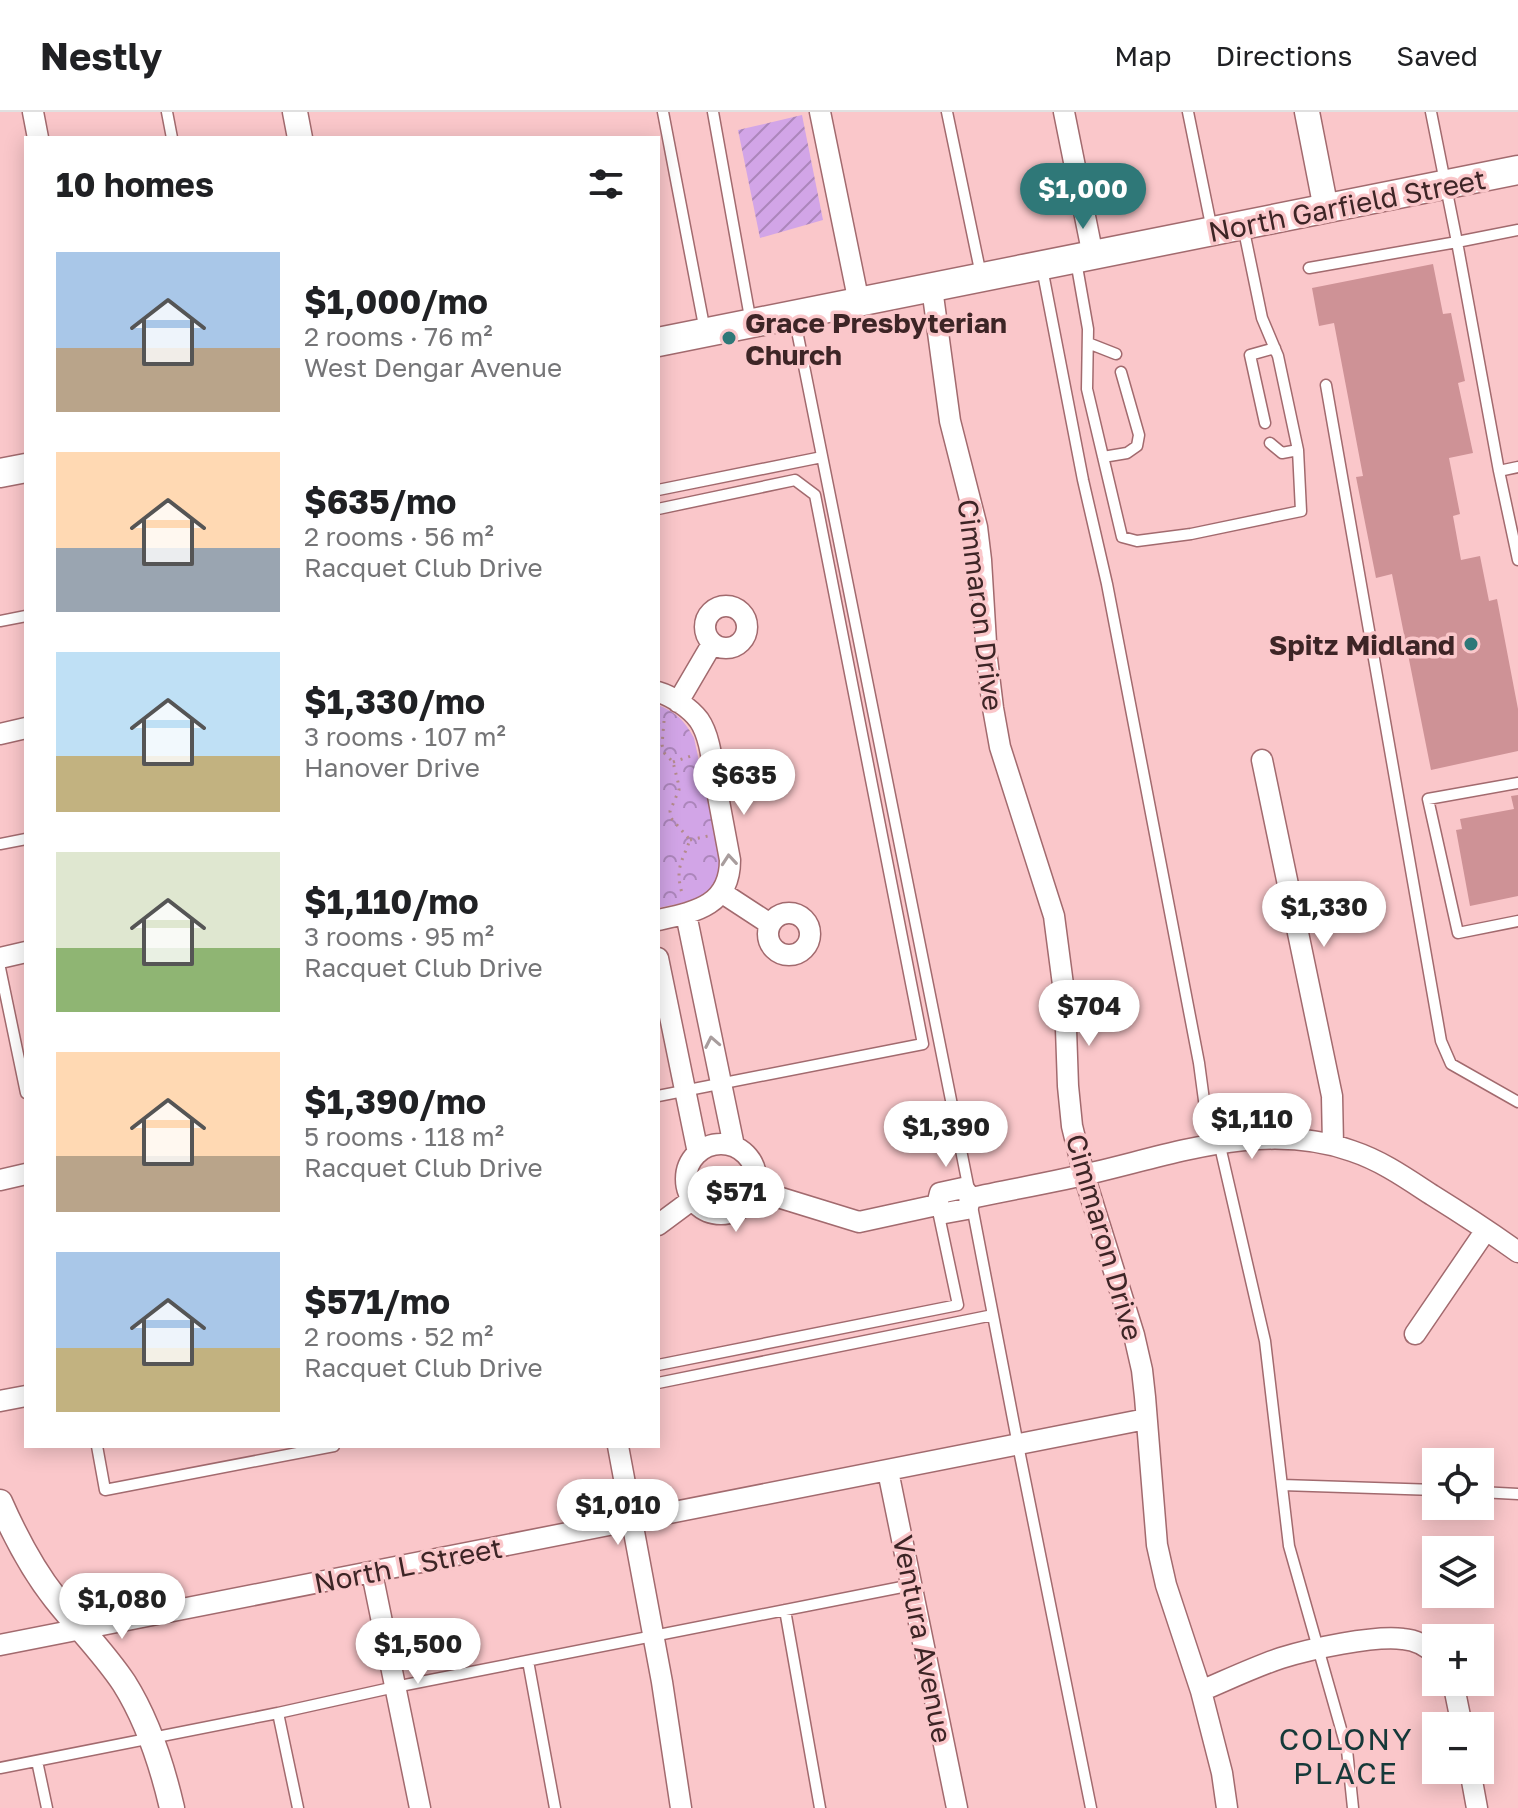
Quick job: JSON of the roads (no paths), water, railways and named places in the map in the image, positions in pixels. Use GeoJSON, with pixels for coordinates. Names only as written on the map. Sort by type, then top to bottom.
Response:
{"type":"FeatureCollection","features":[{"type":"Feature","properties":{"kind":"main road","name":"North Garfield Street"},"geometry":{"type":"LineString","coordinates":[[660,342],[1518,170]]}},
{"type":"Feature","properties":{"kind":"main road"},"geometry":{"type":"LineString","coordinates":[[0,473],[24,468]]}},
{"type":"Feature","properties":{"kind":"street"},"geometry":{"type":"LineString","coordinates":[[33,112],[38,136]]}},
{"type":"Feature","properties":{"kind":"street"},"geometry":{"type":"LineString","coordinates":[[295,112],[300,136]]}},
{"type":"Feature","properties":{"kind":"street"},"geometry":{"type":"LineString","coordinates":[[820,112],[859,303]]}},
{"type":"Feature","properties":{"kind":"street"},"geometry":{"type":"LineString","coordinates":[[1064,112],[1084,258]]}},
{"type":"Feature","properties":{"kind":"street"},"geometry":{"type":"LineString","coordinates":[[1307,112],[1326,209]]}},
{"type":"Feature","properties":{"kind":"street","name":"Cimmaron Drive"},"geometry":{"type":"LineString","coordinates":[[932,288],[950,421],[977,527],[987,659],[1000,747],[1054,916],[1065,1000],[1072,1126],[1142,1370],[1157,1545],[1166,1585],[1201,1691],[1222,1773],[1227,1808]]}},
{"type":"Feature","properties":{"kind":"street"},"geometry":{"type":"LineString","coordinates":[[674,707],[712,644]]}},
{"type":"Feature","properties":{"kind":"street"},"geometry":{"type":"LineString","coordinates":[[660,692],[667,694],[674,707],[698,718],[709,747],[730,860],[730,873],[714,901],[705,907],[685,906],[660,919]]}},
{"type":"Feature","properties":{"kind":"street"},"geometry":{"type":"LineString","coordinates":[[0,734],[24,728]]}},
{"type":"Feature","properties":{"kind":"street"},"geometry":{"type":"LineString","coordinates":[[1262,760],[1332,1096],[1333,1145]]}},
{"type":"Feature","properties":{"kind":"street"},"geometry":{"type":"LineString","coordinates":[[721,892],[770,924]]}},
{"type":"Feature","properties":{"kind":"street"},"geometry":{"type":"LineString","coordinates":[[685,906],[734,1146]]}},
{"type":"Feature","properties":{"kind":"street"},"geometry":{"type":"LineString","coordinates":[[0,958],[24,952]]}},
{"type":"Feature","properties":{"kind":"street"},"geometry":{"type":"LineString","coordinates":[[660,968],[698,1153]]}},
{"type":"Feature","properties":{"kind":"street"},"geometry":{"type":"LineString","coordinates":[[755,1190],[859,1222],[937,1205],[945,1213],[967,1209],[971,1198],[1215,1144],[1276,1138],[1333,1145],[1393,1169],[1518,1252]]}},
{"type":"Feature","properties":{"kind":"street"},"geometry":{"type":"LineString","coordinates":[[712,1145],[734,1146],[743,1151],[755,1169],[755,1190],[743,1207],[733,1212],[723,1214],[705,1210],[693,1199],[688,1189],[691,1162],[698,1153],[712,1145]]}},
{"type":"Feature","properties":{"kind":"street"},"geometry":{"type":"LineString","coordinates":[[0,1180],[24,1174]]}},
{"type":"Feature","properties":{"kind":"street"},"geometry":{"type":"LineString","coordinates":[[660,1224],[693,1199]]}},
{"type":"Feature","properties":{"kind":"street"},"geometry":{"type":"LineString","coordinates":[[1415,1334],[1486,1230]]}},
{"type":"Feature","properties":{"kind":"street"},"geometry":{"type":"LineString","coordinates":[[0,1401],[24,1396]]}},
{"type":"Feature","properties":{"kind":"street","name":"North L Street"},"geometry":{"type":"LineString","coordinates":[[0,1645],[1146,1419]]}},
{"type":"Feature","properties":{"kind":"street"},"geometry":{"type":"LineString","coordinates":[[618,1448],[681,1808]]}},
{"type":"Feature","properties":{"kind":"street","name":"Ventura Avenue"},"geometry":{"type":"LineString","coordinates":[[888,1471],[957,1808]]}},
{"type":"Feature","properties":{"kind":"street"},"geometry":{"type":"LineString","coordinates":[[1,1509],[36,1572],[124,1683],[160,1760],[172,1808]]}},
{"type":"Feature","properties":{"kind":"street"},"geometry":{"type":"LineString","coordinates":[[372,1573],[420,1808]]}},
{"type":"Feature","properties":{"kind":"street"},"geometry":{"type":"LineString","coordinates":[[1201,1691],[1278,1659],[1317,1649],[1370,1640],[1404,1639],[1422,1644]]}},
{"type":"Feature","properties":{"kind":"street"},"geometry":{"type":"LineString","coordinates":[[1473,1784],[1477,1808]]}},
{"type":"Feature","properties":{"kind":"lane"},"geometry":{"type":"LineString","coordinates":[[167,112],[172,136]]}},
{"type":"Feature","properties":{"kind":"lane"},"geometry":{"type":"LineString","coordinates":[[663,112],[706,333]]}},
{"type":"Feature","properties":{"kind":"lane"},"geometry":{"type":"LineString","coordinates":[[713,112],[751,324]]}},
{"type":"Feature","properties":{"kind":"lane"},"geometry":{"type":"LineString","coordinates":[[947,112],[981,277]]}},
{"type":"Feature","properties":{"kind":"lane"},"geometry":{"type":"LineString","coordinates":[[1188,112],[1212,232]]}},
{"type":"Feature","properties":{"kind":"lane"},"geometry":{"type":"LineString","coordinates":[[1431,112],[1499,471],[1514,520],[1518,560]]}},
{"type":"Feature","properties":{"kind":"lane"},"geometry":{"type":"LineString","coordinates":[[1084,258],[1087,389],[1122,537],[1137,541],[1191,534],[1301,511],[1298,450],[1278,356],[1262,318],[1243,226]]}},
{"type":"Feature","properties":{"kind":"lane"},"geometry":{"type":"LineString","coordinates":[[1309,268],[1518,230]]}},
{"type":"Feature","properties":{"kind":"lane"},"geometry":{"type":"LineString","coordinates":[[1041,266],[1107,584],[1215,1144],[1265,1341],[1289,1546],[1347,1750],[1353,1808]]}},
{"type":"Feature","properties":{"kind":"lane"},"geometry":{"type":"LineString","coordinates":[[794,316],[1091,1808]]}},
{"type":"Feature","properties":{"kind":"lane"},"geometry":{"type":"LineString","coordinates":[[1088,343],[1116,354]]}},
{"type":"Feature","properties":{"kind":"lane"},"geometry":{"type":"LineString","coordinates":[[1265,423],[1250,355],[1275,348]]}},
{"type":"Feature","properties":{"kind":"lane"},"geometry":{"type":"LineString","coordinates":[[1103,457],[1127,453],[1137,446],[1139,435],[1121,372]]}},
{"type":"Feature","properties":{"kind":"lane"},"geometry":{"type":"LineString","coordinates":[[1326,385],[1441,1041],[1451,1064],[1518,1102]]}},
{"type":"Feature","properties":{"kind":"lane"},"geometry":{"type":"LineString","coordinates":[[1270,443],[1282,453],[1298,450]]}},
{"type":"Feature","properties":{"kind":"lane"},"geometry":{"type":"LineString","coordinates":[[660,490],[822,457]]}},
{"type":"Feature","properties":{"kind":"lane"},"geometry":{"type":"LineString","coordinates":[[1499,471],[1518,467]]}},
{"type":"Feature","properties":{"kind":"lane"},"geometry":{"type":"LineString","coordinates":[[660,509],[795,480],[815,495],[923,1044],[660,1096]]}},
{"type":"Feature","properties":{"kind":"lane"},"geometry":{"type":"LineString","coordinates":[[0,621],[24,616]]}},
{"type":"Feature","properties":{"kind":"lane"},"geometry":{"type":"LineString","coordinates":[[1518,783],[1428,799],[1458,933],[1518,921]]}},
{"type":"Feature","properties":{"kind":"lane"},"geometry":{"type":"LineString","coordinates":[[0,844],[24,839]]}},
{"type":"Feature","properties":{"kind":"lane"},"geometry":{"type":"LineString","coordinates":[[0,968],[23,1064]]}},
{"type":"Feature","properties":{"kind":"lane"},"geometry":{"type":"LineString","coordinates":[[660,1365],[958,1305],[937,1205]]}},
{"type":"Feature","properties":{"kind":"lane"},"geometry":{"type":"LineString","coordinates":[[660,1383],[993,1315]]}},
{"type":"Feature","properties":{"kind":"lane"},"geometry":{"type":"LineString","coordinates":[[97,1448],[105,1490],[324,1448]]}},
{"type":"Feature","properties":{"kind":"lane"},"geometry":{"type":"LineString","coordinates":[[1282,1485],[1422,1490]]}},
{"type":"Feature","properties":{"kind":"lane"},"geometry":{"type":"LineString","coordinates":[[1494,1493],[1518,1494]]}},
{"type":"Feature","properties":{"kind":"lane"},"geometry":{"type":"LineString","coordinates":[[0,1768],[912,1585]]}},
{"type":"Feature","properties":{"kind":"lane"},"geometry":{"type":"LineString","coordinates":[[785,1610],[820,1808]]}},
{"type":"Feature","properties":{"kind":"lane"},"geometry":{"type":"LineString","coordinates":[[528,1661],[555,1808]]}},
{"type":"Feature","properties":{"kind":"lane"},"geometry":{"type":"LineString","coordinates":[[278,1713],[298,1808]]}},
{"type":"Feature","properties":{"kind":"lane"},"geometry":{"type":"LineString","coordinates":[[37,1761],[47,1808]]}},
{"type":"Feature","properties":{"kind":"place","name":"Grace Presbyterian Church"},"geometry":{"type":"Point","coordinates":[729,338]}},
{"type":"Feature","properties":{"kind":"place","name":"Spitz Midland"},"geometry":{"type":"Point","coordinates":[1471,644]}},
{"type":"Feature","properties":{"kind":"district","name":"COLONY PLACE"},"geometry":{"type":"Point","coordinates":[1346,1756]}}]}
